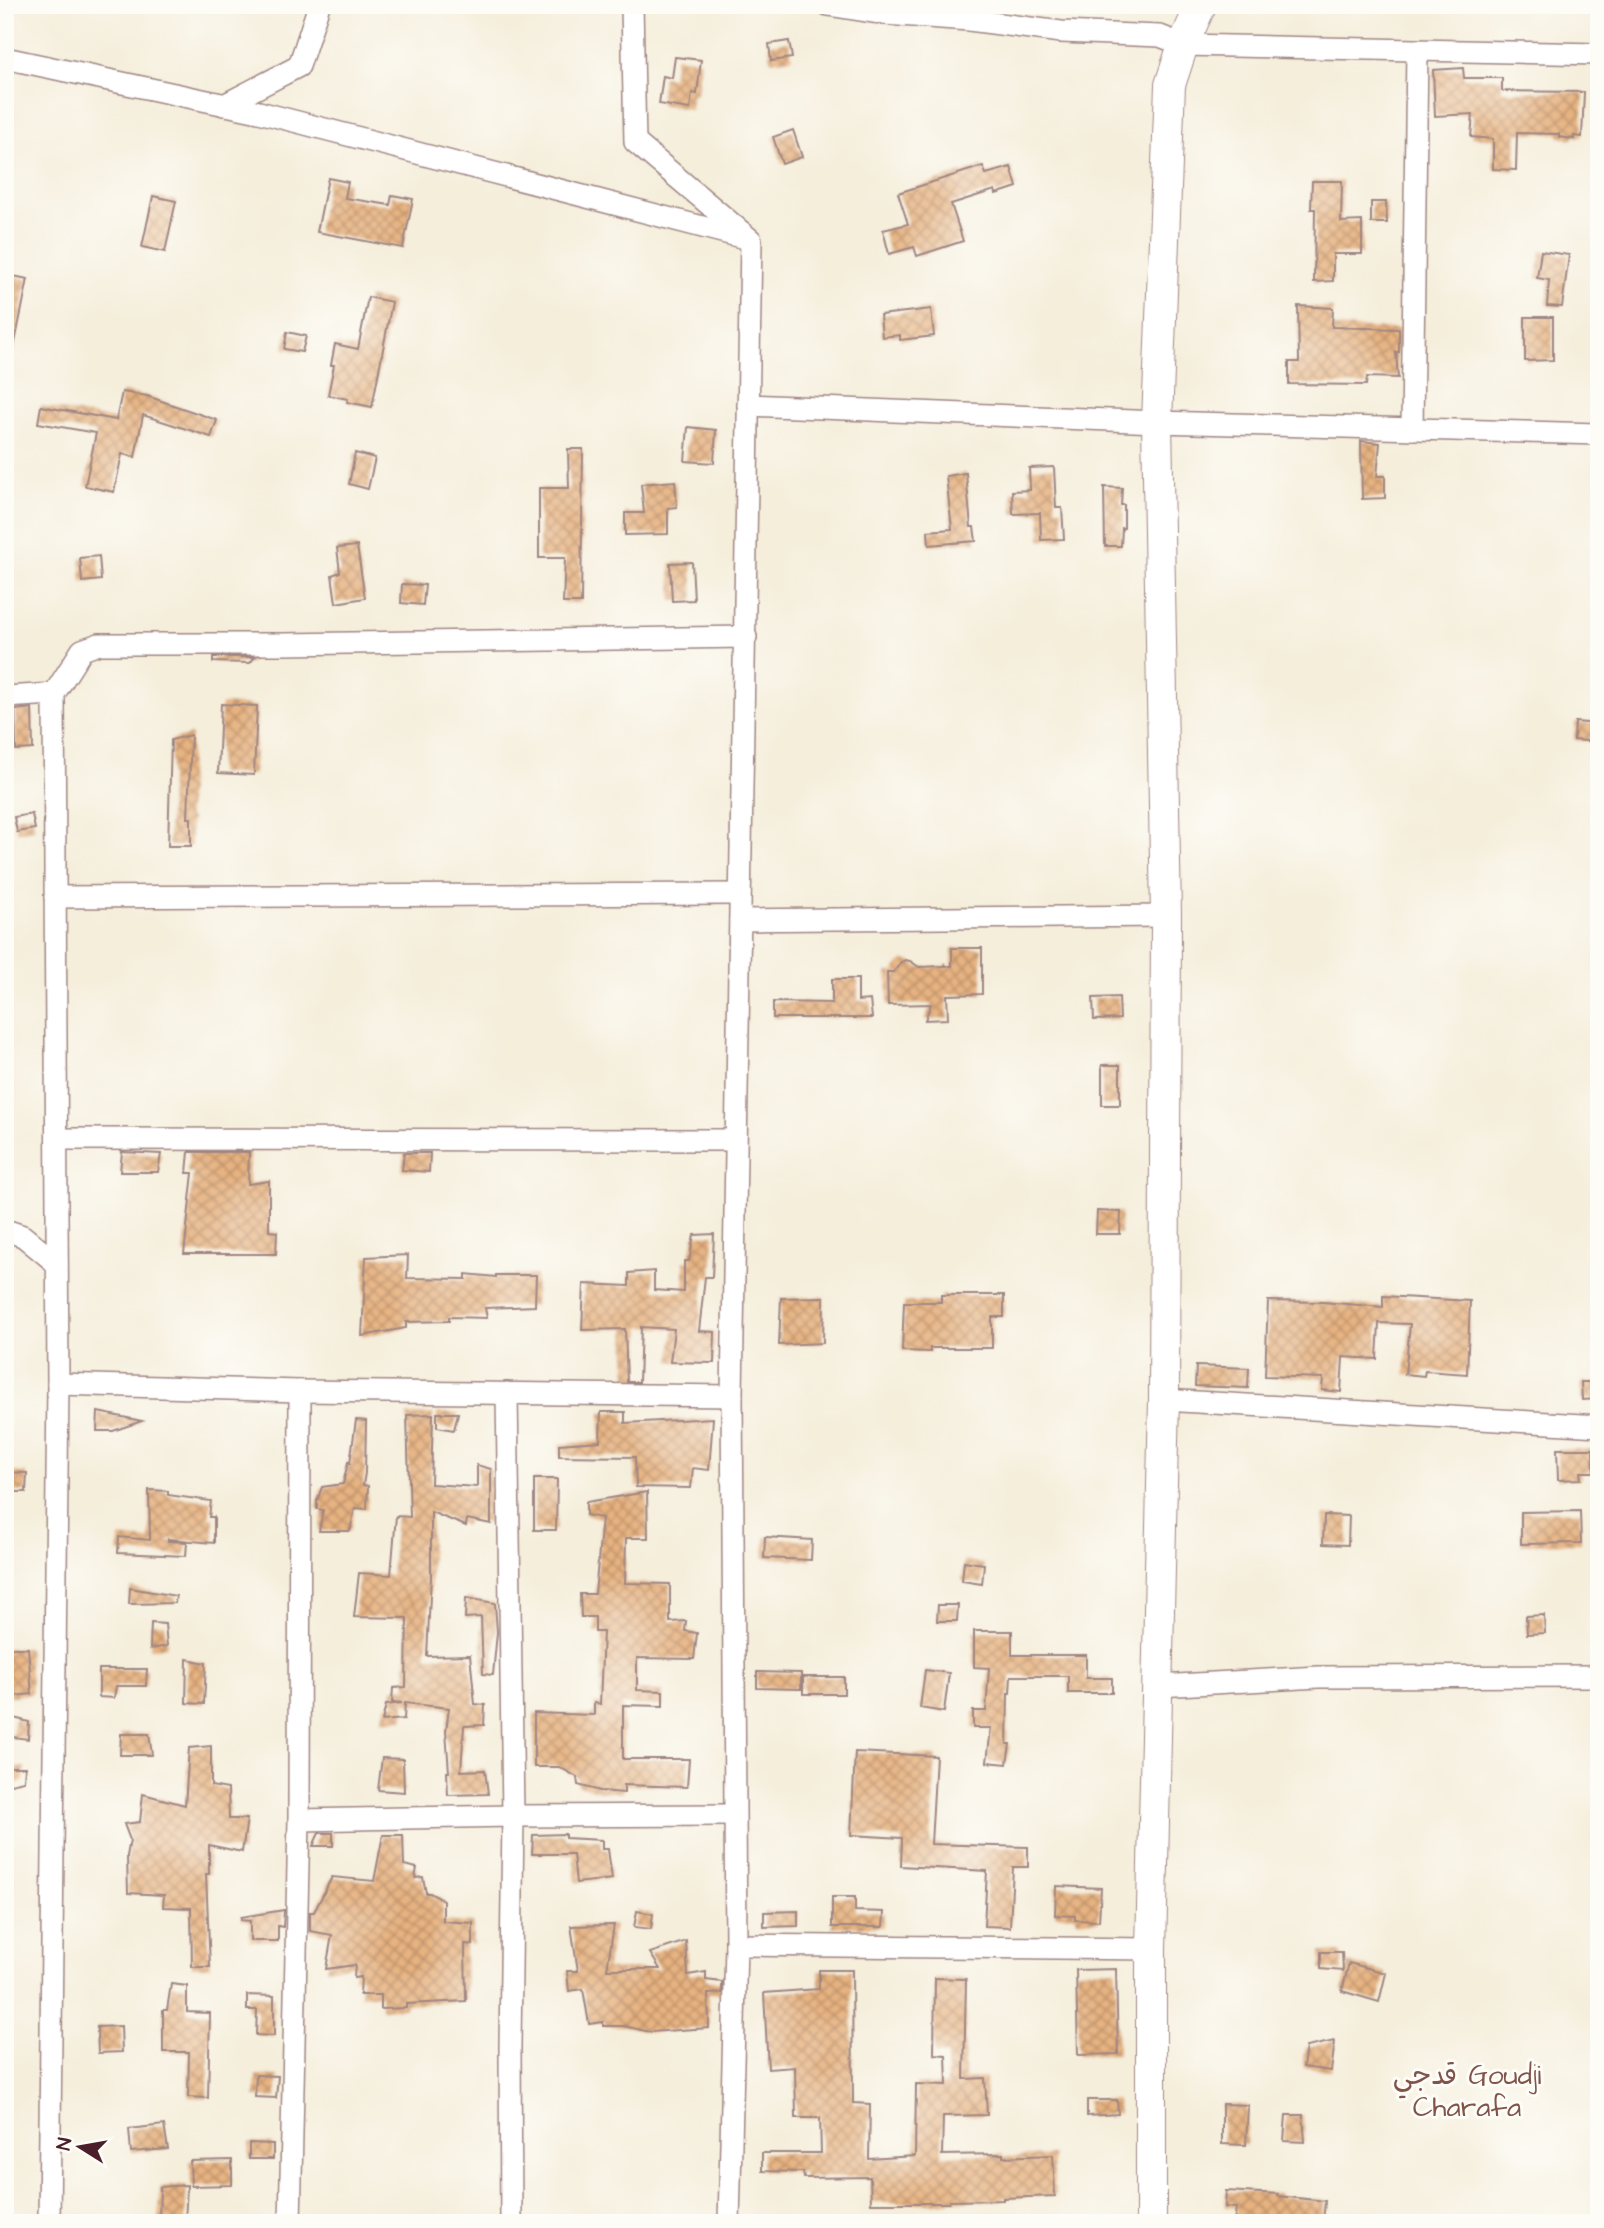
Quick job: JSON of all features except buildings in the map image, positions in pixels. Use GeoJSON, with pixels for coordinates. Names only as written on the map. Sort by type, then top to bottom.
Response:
{"type":"FeatureCollection","features":[{"type":"Feature","properties":{"kind":"main road"},"geometry":{"type":"LineString","coordinates":[[1151,2223],[1151,1949],[1164,1400],[1166,916],[1157,422],[1170,85],[1183,45],[1201,5]]}},
{"type":"Feature","properties":{"kind":"street"},"geometry":{"type":"LineString","coordinates":[[224,105],[299,66],[319,5]]}},
{"type":"Feature","properties":{"kind":"street"},"geometry":{"type":"LineString","coordinates":[[632,5],[635,142],[751,240]]}},
{"type":"Feature","properties":{"kind":"street"},"geometry":{"type":"LineString","coordinates":[[828,5],[1061,32],[1160,36],[1183,45],[1599,54]]}},
{"type":"Feature","properties":{"kind":"street"},"geometry":{"type":"LineString","coordinates":[[1412,429],[1417,50]]}},
{"type":"Feature","properties":{"kind":"street"},"geometry":{"type":"LineString","coordinates":[[5,58],[224,105],[751,240]]}},
{"type":"Feature","properties":{"kind":"street"},"geometry":{"type":"LineString","coordinates":[[729,2223],[736,1945],[732,1396],[751,240]]}},
{"type":"Feature","properties":{"kind":"street"},"geometry":{"type":"LineString","coordinates":[[748,405],[1157,422],[1599,434]]}},
{"type":"Feature","properties":{"kind":"street"},"geometry":{"type":"LineString","coordinates":[[49,2223],[58,1384],[54,694],[82,650],[99,644],[746,637]]}},
{"type":"Feature","properties":{"kind":"street"},"geometry":{"type":"LineString","coordinates":[[5,697],[54,694]]}},
{"type":"Feature","properties":{"kind":"street"},"geometry":{"type":"LineString","coordinates":[[55,897],[740,894]]}},
{"type":"Feature","properties":{"kind":"street"},"geometry":{"type":"LineString","coordinates":[[740,920],[1166,916]]}},
{"type":"Feature","properties":{"kind":"street"},"geometry":{"type":"LineString","coordinates":[[57,1139],[736,1140]]}},
{"type":"Feature","properties":{"kind":"street"},"geometry":{"type":"LineString","coordinates":[[5,1230],[23,1236],[57,1264]]}},
{"type":"Feature","properties":{"kind":"street"},"geometry":{"type":"LineString","coordinates":[[58,1384],[300,1391],[732,1396]]}},
{"type":"Feature","properties":{"kind":"street"},"geometry":{"type":"LineString","coordinates":[[290,2223],[299,1820],[300,1391]]}},
{"type":"Feature","properties":{"kind":"street"},"geometry":{"type":"LineString","coordinates":[[507,1393],[513,1816],[510,2047],[512,2223]]}},
{"type":"Feature","properties":{"kind":"street"},"geometry":{"type":"LineString","coordinates":[[1164,1400],[1599,1426]]}},
{"type":"Feature","properties":{"kind":"street"},"geometry":{"type":"LineString","coordinates":[[1159,1686],[1319,1676],[1599,1676]]}},
{"type":"Feature","properties":{"kind":"street"},"geometry":{"type":"LineString","coordinates":[[299,1820],[734,1815]]}},
{"type":"Feature","properties":{"kind":"street"},"geometry":{"type":"LineString","coordinates":[[736,1945],[1151,1949]]}},
{"type":"Feature","properties":{"kind":"district","name":"قدجي Goudji Charafa"},"geometry":{"type":"Point","coordinates":[1467,2090]}}]}
